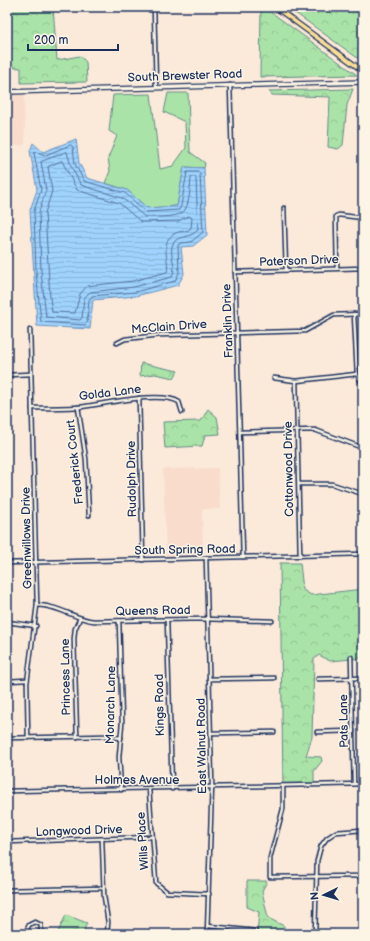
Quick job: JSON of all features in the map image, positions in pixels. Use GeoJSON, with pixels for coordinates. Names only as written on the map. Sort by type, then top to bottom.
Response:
{"type":"FeatureCollection","features":[{"type":"Feature","properties":{"kind":"main road"},"geometry":{"type":"LineString","coordinates":[[275,7],[362,69]]}},
{"type":"Feature","properties":{"kind":"main road","name":"South Brewster Road"},"geometry":{"type":"LineString","coordinates":[[7,92],[363,82]]}},
{"type":"Feature","properties":{"kind":"street"},"geometry":{"type":"LineString","coordinates":[[154,7],[156,87]]}},
{"type":"Feature","properties":{"kind":"street","name":"Franklin Drive"},"geometry":{"type":"LineString","coordinates":[[230,85],[243,557]]}},
{"type":"Feature","properties":{"kind":"street"},"geometry":{"type":"LineString","coordinates":[[284,208],[286,270]]}},
{"type":"Feature","properties":{"kind":"street"},"geometry":{"type":"LineString","coordinates":[[337,268],[337,215],[363,218]]}},
{"type":"Feature","properties":{"kind":"street","name":"Paterson Drive"},"geometry":{"type":"LineString","coordinates":[[235,272],[363,268]]}},
{"type":"Feature","properties":{"kind":"street"},"geometry":{"type":"LineString","coordinates":[[354,314],[357,374],[363,386]]}},
{"type":"Feature","properties":{"kind":"street","name":"McClain Drive"},"geometry":{"type":"LineString","coordinates":[[117,343],[144,337],[305,330],[334,315],[363,314]]}},
{"type":"Feature","properties":{"kind":"street","name":"Greenwillows Drive"},"geometry":{"type":"LineString","coordinates":[[28,738],[27,680],[36,626],[37,605],[30,330]]}},
{"type":"Feature","properties":{"kind":"street"},"geometry":{"type":"LineString","coordinates":[[7,375],[31,374]]}},
{"type":"Feature","properties":{"kind":"street"},"geometry":{"type":"LineString","coordinates":[[274,378],[296,381],[357,374]]}},
{"type":"Feature","properties":{"kind":"street","name":"Cottonwood Drive"},"geometry":{"type":"LineString","coordinates":[[296,381],[300,556]]}},
{"type":"Feature","properties":{"kind":"street","name":"Golda Lane"},"geometry":{"type":"LineString","coordinates":[[32,408],[78,407],[139,398],[172,398],[181,404],[182,412]]}},
{"type":"Feature","properties":{"kind":"street","name":"Rudolph Drive"},"geometry":{"type":"LineString","coordinates":[[139,398],[143,560]]}},
{"type":"Feature","properties":{"kind":"street","name":"Frederick Court"},"geometry":{"type":"LineString","coordinates":[[78,407],[86,459],[89,515]]}},
{"type":"Feature","properties":{"kind":"street"},"geometry":{"type":"LineString","coordinates":[[240,432],[297,430],[322,432],[363,448]]}},
{"type":"Feature","properties":{"kind":"street"},"geometry":{"type":"LineString","coordinates":[[299,484],[332,484],[363,494]]}},
{"type":"Feature","properties":{"kind":"street","name":"South Spring Road"},"geometry":{"type":"LineString","coordinates":[[7,563],[363,554]]}},
{"type":"Feature","properties":{"kind":"street","name":"East Walnut Road"},"geometry":{"type":"LineString","coordinates":[[206,558],[212,788],[207,934]]}},
{"type":"Feature","properties":{"kind":"street","name":"Queens Road"},"geometry":{"type":"LineString","coordinates":[[37,605],[61,609],[80,618],[94,621],[272,621]]}},
{"type":"Feature","properties":{"kind":"street","name":"Princess Lane"},"geometry":{"type":"LineString","coordinates":[[77,737],[74,639],[80,618]]}},
{"type":"Feature","properties":{"kind":"street","name":"Kings Road"},"geometry":{"type":"LineString","coordinates":[[167,620],[172,789]]}},
{"type":"Feature","properties":{"kind":"street","name":"Monarch Lane"},"geometry":{"type":"LineString","coordinates":[[119,621],[121,738],[118,757],[122,790]]}},
{"type":"Feature","properties":{"kind":"street"},"geometry":{"type":"LineString","coordinates":[[7,622],[36,626]]}},
{"type":"Feature","properties":{"kind":"street","name":"Pats Lane"},"geometry":{"type":"LineString","coordinates":[[351,657],[354,784]]}},
{"type":"Feature","properties":{"kind":"street"},"geometry":{"type":"LineString","coordinates":[[209,679],[274,678]]}},
{"type":"Feature","properties":{"kind":"street"},"geometry":{"type":"LineString","coordinates":[[318,679],[363,678]]}},
{"type":"Feature","properties":{"kind":"street"},"geometry":{"type":"LineString","coordinates":[[7,681],[27,680]]}},
{"type":"Feature","properties":{"kind":"street"},"geometry":{"type":"LineString","coordinates":[[317,732],[353,731]]}},
{"type":"Feature","properties":{"kind":"street"},"geometry":{"type":"LineString","coordinates":[[211,733],[274,732]]}},
{"type":"Feature","properties":{"kind":"street"},"geometry":{"type":"LineString","coordinates":[[7,738],[106,736],[121,738]]}},
{"type":"Feature","properties":{"kind":"street","name":"Holmes Avenue"},"geometry":{"type":"LineString","coordinates":[[7,791],[88,789],[122,790],[363,784]]}},
{"type":"Feature","properties":{"kind":"street"},"geometry":{"type":"LineString","coordinates":[[283,786],[282,808],[271,851],[270,876],[273,878],[363,876]]}},
{"type":"Feature","properties":{"kind":"street","name":"Wills Place"},"geometry":{"type":"LineString","coordinates":[[149,789],[154,877],[158,886],[167,892],[172,893],[209,894]]}},
{"type":"Feature","properties":{"kind":"street"},"geometry":{"type":"LineString","coordinates":[[315,934],[318,854],[324,841],[339,831],[363,830]]}},
{"type":"Feature","properties":{"kind":"street","name":"Longwood Drive"},"geometry":{"type":"LineString","coordinates":[[7,842],[102,840],[152,837]]}},
{"type":"Feature","properties":{"kind":"street"},"geometry":{"type":"LineString","coordinates":[[102,840],[103,888],[108,922],[107,934]]}},
{"type":"Feature","properties":{"kind":"street"},"geometry":{"type":"LineString","coordinates":[[7,890],[103,888]]}},
{"type":"Feature","properties":{"kind":"street"},"geometry":{"type":"LineString","coordinates":[[24,934],[29,925],[35,922],[41,925],[41,934]]}},
{"type":"Feature","properties":{"kind":"street"},"geometry":{"type":"LineString","coordinates":[[208,926],[255,931]]}},
{"type":"Feature","properties":{"kind":"shaded area"},"geometry":{"type":"Polygon","coordinates":[[[24,92],[25,145],[7,146],[7,93],[24,92]]]}},
{"type":"Feature","properties":{"kind":"shaded area"},"geometry":{"type":"Polygon","coordinates":[[[218,468],[220,509],[202,509],[203,556],[166,557],[163,469],[218,468]]]}},
{"type":"Feature","properties":{"kind":"green space"},"geometry":{"type":"Polygon","coordinates":[[[7,7],[53,7],[57,60],[80,56],[86,62],[87,82],[21,83],[21,68],[7,67],[7,7]]]}},
{"type":"Feature","properties":{"kind":"green space"},"geometry":{"type":"Polygon","coordinates":[[[261,7],[264,7],[357,75],[260,77],[261,7]]]}},
{"type":"Feature","properties":{"kind":"green space"},"geometry":{"type":"Polygon","coordinates":[[[287,7],[363,7],[363,62],[287,7]]]}},
{"type":"Feature","properties":{"kind":"green space"},"geometry":{"type":"Polygon","coordinates":[[[353,89],[347,105],[343,145],[338,149],[328,147],[330,97],[272,95],[269,91],[353,89]]]}},
{"type":"Feature","properties":{"kind":"green space"},"geometry":{"type":"Polygon","coordinates":[[[168,93],[188,93],[190,152],[205,163],[204,168],[184,167],[177,206],[147,208],[127,190],[105,183],[110,171],[108,158],[117,136],[109,131],[113,95],[151,94],[160,169],[173,166],[186,148],[185,122],[164,112],[168,93]]]}},
{"type":"Feature","properties":{"kind":"green space"},"geometry":{"type":"Polygon","coordinates":[[[141,363],[178,371],[174,378],[155,374],[140,376],[141,363]]]}},
{"type":"Feature","properties":{"kind":"green space"},"geometry":{"type":"Polygon","coordinates":[[[208,409],[217,417],[220,434],[205,435],[202,446],[165,448],[163,422],[201,421],[208,409]]]}},
{"type":"Feature","properties":{"kind":"green space"},"geometry":{"type":"Polygon","coordinates":[[[280,563],[300,563],[303,590],[311,595],[363,589],[363,658],[330,661],[319,655],[314,659],[312,737],[306,756],[321,757],[322,761],[314,771],[314,786],[283,787],[280,563]]]}},
{"type":"Feature","properties":{"kind":"green space"},"geometry":{"type":"Polygon","coordinates":[[[247,881],[267,881],[262,891],[268,918],[284,926],[285,934],[257,934],[259,912],[247,907],[247,881]]]}},
{"type":"Feature","properties":{"kind":"green space"},"geometry":{"type":"Polygon","coordinates":[[[66,915],[87,923],[82,934],[57,934],[66,915]]]}},
{"type":"Feature","properties":{"kind":"water"},"geometry":{"type":"Polygon","coordinates":[[[76,139],[79,163],[87,178],[127,190],[147,208],[177,206],[184,167],[204,168],[207,235],[193,246],[181,247],[184,274],[178,285],[136,296],[93,300],[90,329],[37,326],[30,210],[37,190],[30,151],[33,143],[43,152],[76,139]]]}}]}
